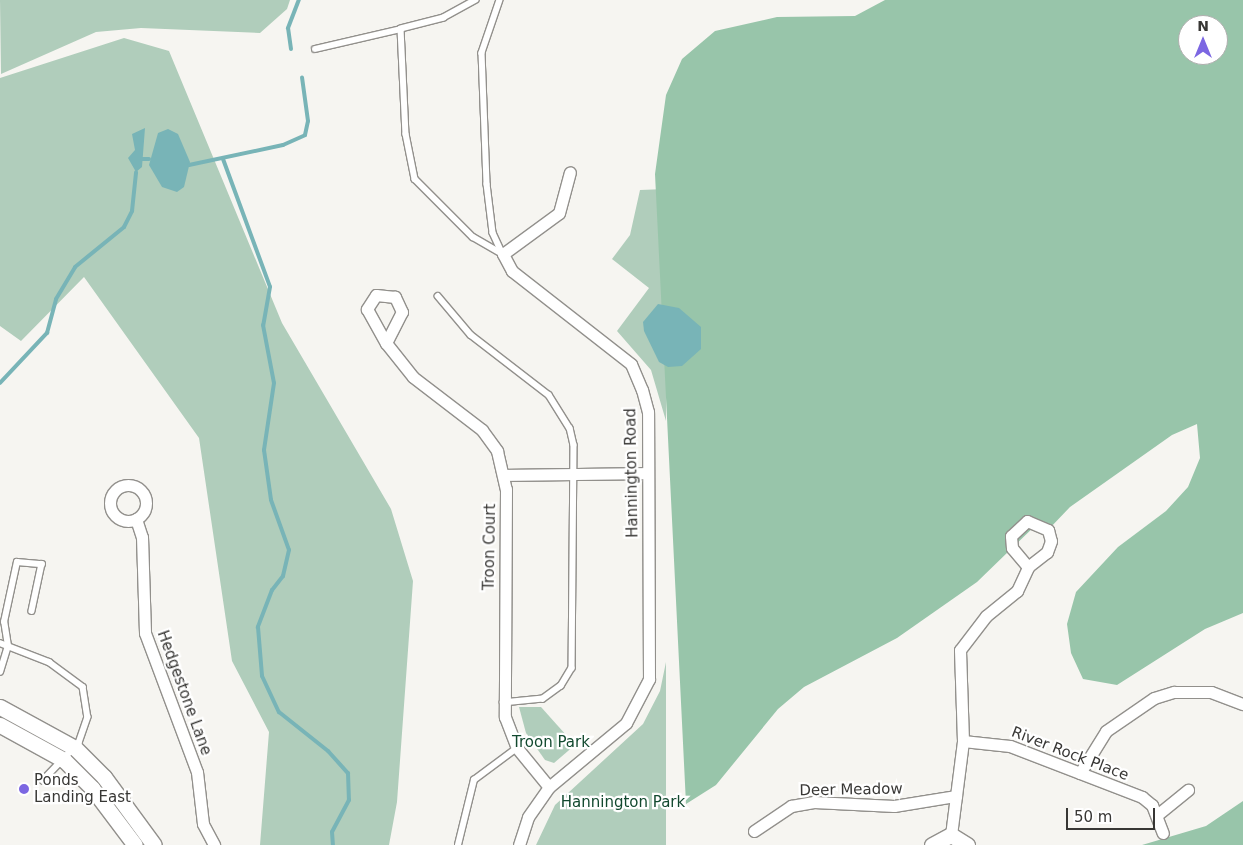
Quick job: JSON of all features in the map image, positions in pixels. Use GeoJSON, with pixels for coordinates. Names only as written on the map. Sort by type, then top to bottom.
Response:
{"type":"FeatureCollection","features":[{"type":"Feature","properties":{"kind":"street"},"geometry":{"type":"LineString","coordinates":[[503,254],[559,214],[567,198],[570,172]]}},
{"type":"Feature","properties":{"kind":"street","name":"Hannington Road"},"geometry":{"type":"LineString","coordinates":[[503,254],[512,271],[631,364],[648,412],[649,679],[626,723],[549,787],[528,816],[519,845]]}},
{"type":"Feature","properties":{"kind":"street","name":"Troon Court"},"geometry":{"type":"LineString","coordinates":[[386,343],[413,377],[482,430],[497,451],[505,474],[504,703],[518,748],[549,787]]}},
{"type":"Feature","properties":{"kind":"street"},"geometry":{"type":"LineString","coordinates":[[505,474],[647,473]]}},
{"type":"Feature","properties":{"kind":"street","name":"Hedgestone Lane"},"geometry":{"type":"LineString","coordinates":[[136,519],[142,537],[145,633],[197,772],[203,824],[214,845]]}},
{"type":"Feature","properties":{"kind":"street"},"geometry":{"type":"LineString","coordinates":[[951,835],[963,742],[960,650],[969,634],[1017,591],[1028,567]]}},
{"type":"Feature","properties":{"kind":"street"},"geometry":{"type":"LineString","coordinates":[[1080,773],[1106,731],[1154,698],[1174,692],[1211,692],[1243,704]]}},
{"type":"Feature","properties":{"kind":"street"},"geometry":{"type":"LineString","coordinates":[[0,707],[75,748],[104,777],[154,845]]}},
{"type":"Feature","properties":{"kind":"street"},"geometry":{"type":"LineString","coordinates":[[0,724],[64,760],[92,788],[135,845]]}},
{"type":"Feature","properties":{"kind":"street","name":"River Rock Place"},"geometry":{"type":"LineString","coordinates":[[963,742],[1010,746],[1142,797],[1157,814],[1163,833]]}},
{"type":"Feature","properties":{"kind":"street"},"geometry":{"type":"LineString","coordinates":[[1157,814],[1188,790]]}},
{"type":"Feature","properties":{"kind":"street","name":"Deer Meadow"},"geometry":{"type":"LineString","coordinates":[[754,831],[791,806],[814,802],[894,806],[956,796]]}},
{"type":"Feature","properties":{"kind":"street"},"geometry":{"type":"LineString","coordinates":[[931,845],[951,835]]}},
{"type":"Feature","properties":{"kind":"street"},"geometry":{"type":"LineString","coordinates":[[951,835],[967,845]]}},
{"type":"Feature","properties":{"kind":"lane"},"geometry":{"type":"LineString","coordinates":[[315,49],[444,18],[476,0]]}},
{"type":"Feature","properties":{"kind":"lane","name":"Hannington Road"},"geometry":{"type":"LineString","coordinates":[[500,0],[482,53],[487,184],[493,233],[503,254]]}},
{"type":"Feature","properties":{"kind":"lane"},"geometry":{"type":"LineString","coordinates":[[401,29],[406,134],[415,179],[473,237],[503,254]]}},
{"type":"Feature","properties":{"kind":"lane"},"geometry":{"type":"LineString","coordinates":[[438,296],[471,335],[534,382],[561,409],[574,445],[572,668],[561,686],[543,699],[504,703]]}},
{"type":"Feature","properties":{"kind":"lane"},"geometry":{"type":"LineString","coordinates":[[0,672],[8,646],[4,622],[17,562],[42,564],[32,611]]}},
{"type":"Feature","properties":{"kind":"lane"},"geometry":{"type":"LineString","coordinates":[[0,643],[49,662],[83,687],[88,717],[75,748],[43,781]]}},
{"type":"Feature","properties":{"kind":"lane"},"geometry":{"type":"LineString","coordinates":[[458,845],[474,780],[518,748]]}},
{"type":"Feature","properties":{"kind":"green space"},"geometry":{"type":"Polygon","coordinates":[[[0,0],[290,0],[287,9],[260,33],[141,28],[96,32],[1,74],[0,0]]]}},
{"type":"Feature","properties":{"kind":"green space"},"geometry":{"type":"Polygon","coordinates":[[[885,0],[1243,0],[1243,613],[1205,629],[1117,685],[1083,679],[1071,653],[1067,624],[1076,592],[1118,547],[1166,511],[1188,487],[1200,458],[1197,424],[1172,435],[1070,507],[1048,530],[1039,522],[977,582],[897,638],[804,687],[778,709],[716,785],[686,804],[655,174],[666,95],[682,59],[715,31],[777,17],[855,16],[885,0]]]}},
{"type":"Feature","properties":{"kind":"green space"},"geometry":{"type":"Polygon","coordinates":[[[124,38],[169,51],[282,323],[391,509],[413,581],[397,802],[389,845],[260,845],[269,732],[232,661],[199,438],[84,277],[21,341],[0,326],[0,78],[124,38]]]}},
{"type":"Feature","properties":{"kind":"green space"},"geometry":{"type":"Polygon","coordinates":[[[666,189],[666,421],[651,370],[617,331],[649,288],[612,259],[630,235],[640,190],[666,189]]]}},
{"type":"Feature","properties":{"kind":"green space","name":"Hannington Park"},"geometry":{"type":"Polygon","coordinates":[[[666,662],[666,845],[536,845],[555,805],[643,724],[660,691],[666,662]]]}},
{"type":"Feature","properties":{"kind":"green space","name":"Troon Park"},"geometry":{"type":"Polygon","coordinates":[[[519,707],[541,707],[575,745],[554,763],[545,760],[526,733],[519,707]]]}},
{"type":"Feature","properties":{"kind":"green space"},"geometry":{"type":"Polygon","coordinates":[[[1243,801],[1243,845],[1142,845],[1206,826],[1243,801]]]}},
{"type":"Feature","properties":{"kind":"water"},"geometry":{"type":"Polygon","coordinates":[[[145,128],[142,167],[136,172],[128,158],[135,150],[132,134],[145,128]]]}},
{"type":"Feature","properties":{"kind":"water"},"geometry":{"type":"Polygon","coordinates":[[[168,129],[178,134],[190,162],[184,187],[177,192],[162,187],[149,165],[158,133],[168,129]]]}},
{"type":"Feature","properties":{"kind":"water"},"geometry":{"type":"Polygon","coordinates":[[[658,304],[679,308],[701,327],[701,349],[682,366],[668,367],[659,362],[644,331],[643,322],[658,304]]]}},
{"type":"Feature","properties":{"kind":"waterway"},"geometry":{"type":"LineString","coordinates":[[291,49],[288,28],[299,0]]}},
{"type":"Feature","properties":{"kind":"waterway"},"geometry":{"type":"LineString","coordinates":[[189,165],[283,145],[305,135],[308,121],[302,77]]}},
{"type":"Feature","properties":{"kind":"waterway"},"geometry":{"type":"LineString","coordinates":[[142,159],[149,159]]}},
{"type":"Feature","properties":{"kind":"waterway"},"geometry":{"type":"LineString","coordinates":[[223,159],[270,287],[263,325],[274,383],[264,450],[271,500],[289,550],[283,576],[272,590],[258,627],[262,676],[279,712],[328,751],[348,773],[349,800],[332,832],[333,845]]}},
{"type":"Feature","properties":{"kind":"waterway"},"geometry":{"type":"LineString","coordinates":[[0,383],[47,333],[56,299],[75,267],[124,227],[132,211],[136,172]]}},
{"type":"Feature","properties":{"kind":"place","name":"Ponds Landing East"},"geometry":{"type":"Point","coordinates":[24,789]}}]}
